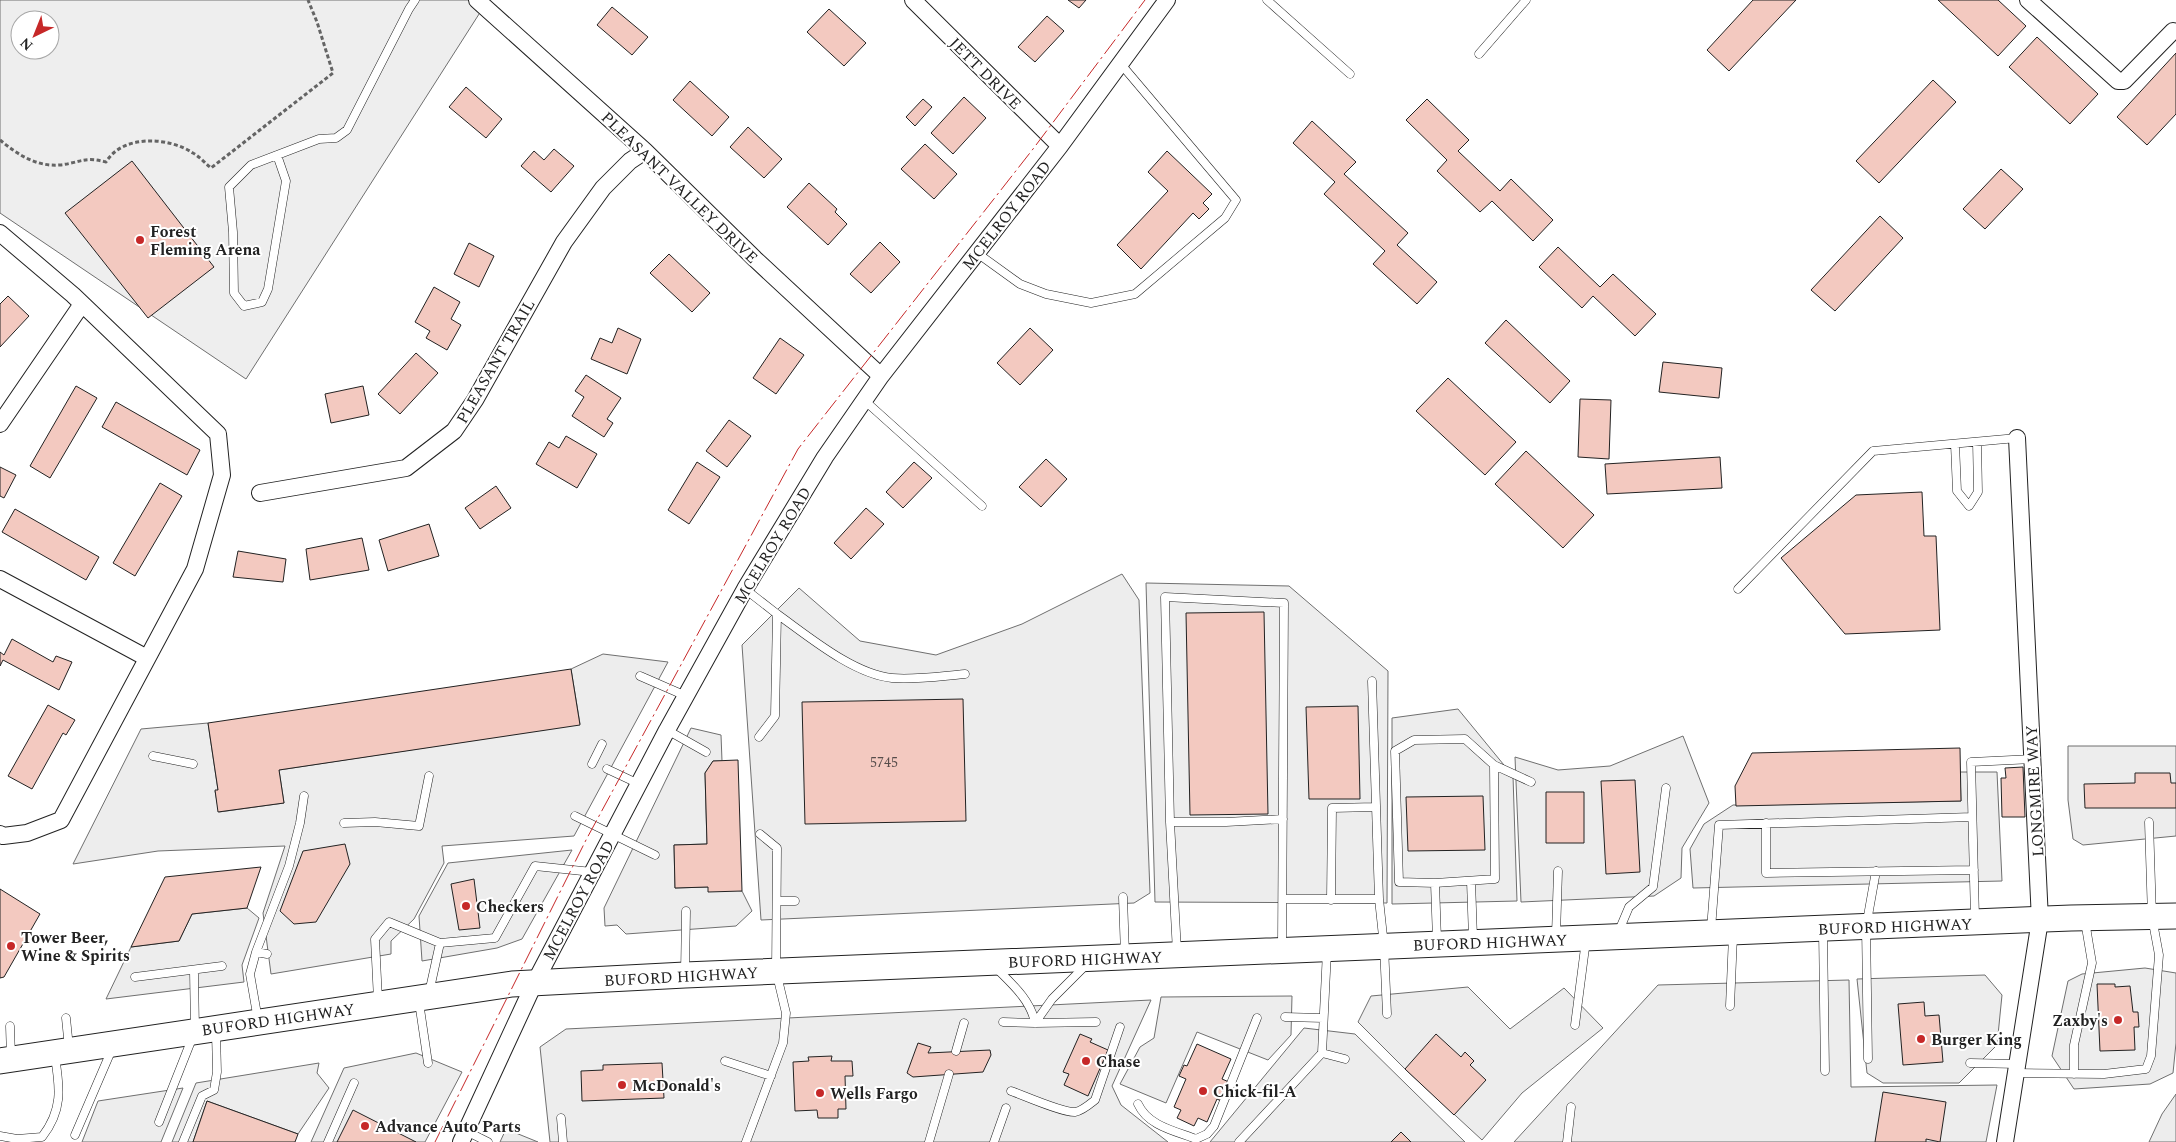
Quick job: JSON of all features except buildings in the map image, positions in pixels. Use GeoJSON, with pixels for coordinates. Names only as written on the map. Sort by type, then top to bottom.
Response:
{"type":"FeatureCollection","features":[{"type":"Feature","properties":{"kind":"main road","name":"BUFORD HIGHWAY"},"geometry":{"type":"LineString","coordinates":[[5,1060],[512,984],[685,974],[2040,920],[2164,917]]}},
{"type":"Feature","properties":{"kind":"street","name":"PLEASANT VALLEY DRIVE"},"geometry":{"type":"LineString","coordinates":[[477,0],[645,151],[755,259],[881,376]]}},
{"type":"Feature","properties":{"kind":"street","name":"JETT DRIVE"},"geometry":{"type":"LineString","coordinates":[[913,0],[1060,146]]}},
{"type":"Feature","properties":{"kind":"street","name":"MCELROY ROAD"},"geometry":{"type":"LineString","coordinates":[[463,1136],[534,984],[667,730],[744,589],[826,456],[881,376],[1060,146],[1167,0]]}},
{"type":"Feature","properties":{"kind":"street"},"geometry":{"type":"LineString","coordinates":[[2028,0],[2118,81],[2124,81],[2174,31]]}},
{"type":"Feature","properties":{"kind":"street","name":"PLEASANT TRAIL"},"geometry":{"type":"LineString","coordinates":[[260,493],[406,468],[454,431],[475,400],[564,242],[603,188],[630,161],[645,151]]}},
{"type":"Feature","properties":{"kind":"street"},"geometry":{"type":"LineString","coordinates":[[0,233],[82,304],[218,434],[222,475],[195,569],[61,820],[27,833],[3,836],[0,834]]}},
{"type":"Feature","properties":{"kind":"street"},"geometry":{"type":"LineString","coordinates":[[0,424],[82,304]]}},
{"type":"Feature","properties":{"kind":"street","name":"LONGMIRE WAY"},"geometry":{"type":"LineString","coordinates":[[2005,1142],[2040,920],[2018,438]]}},
{"type":"Feature","properties":{"kind":"street"},"geometry":{"type":"LineString","coordinates":[[0,580],[147,658]]}},
{"type":"Feature","properties":{"kind":"lane"},"geometry":{"type":"LineString","coordinates":[[277,155],[286,181],[268,289],[262,302],[244,306],[234,293],[233,232],[229,187],[251,165],[277,155],[319,139],[336,138],[347,130],[408,9],[415,0]]}},
{"type":"Feature","properties":{"kind":"lane"},"geometry":{"type":"LineString","coordinates":[[1267,0],[1350,74]]}},
{"type":"Feature","properties":{"kind":"lane"},"geometry":{"type":"LineString","coordinates":[[1479,54],[1526,0]]}},
{"type":"Feature","properties":{"kind":"lane"},"geometry":{"type":"LineString","coordinates":[[977,253],[1020,284],[1046,294],[1091,303],[1135,294],[1225,218],[1236,200],[1120,63]]}},
{"type":"Feature","properties":{"kind":"lane"},"geometry":{"type":"LineString","coordinates":[[864,400],[982,506]]}},
{"type":"Feature","properties":{"kind":"lane"},"geometry":{"type":"LineString","coordinates":[[1738,589],[1873,451],[2018,438]]}},
{"type":"Feature","properties":{"kind":"lane"},"geometry":{"type":"LineString","coordinates":[[1955,444],[1957,491],[1969,506],[1978,492],[1977,442]]}},
{"type":"Feature","properties":{"kind":"lane"},"geometry":{"type":"LineString","coordinates":[[744,589],[838,657],[864,669],[890,678],[965,674]]}},
{"type":"Feature","properties":{"kind":"lane"},"geometry":{"type":"LineString","coordinates":[[1177,955],[1170,822],[1164,597],[1284,603],[1282,951]]}},
{"type":"Feature","properties":{"kind":"lane"},"geometry":{"type":"LineString","coordinates":[[759,737],[775,716],[777,614]]}},
{"type":"Feature","properties":{"kind":"lane"},"geometry":{"type":"LineString","coordinates":[[640,676],[686,696]]}},
{"type":"Feature","properties":{"kind":"lane"},"geometry":{"type":"LineString","coordinates":[[1372,680],[1379,899],[1384,946],[1387,1014]]}},
{"type":"Feature","properties":{"kind":"lane"},"geometry":{"type":"LineString","coordinates":[[667,730],[706,752]]}},
{"type":"Feature","properties":{"kind":"lane"},"geometry":{"type":"LineString","coordinates":[[1494,765],[1495,879],[1435,883],[1399,882],[1395,751],[1414,740],[1465,739],[1494,765],[1531,782]]}},
{"type":"Feature","properties":{"kind":"lane"},"geometry":{"type":"LineString","coordinates":[[592,764],[602,744]]}},
{"type":"Feature","properties":{"kind":"lane"},"geometry":{"type":"LineString","coordinates":[[153,756],[193,764]]}},
{"type":"Feature","properties":{"kind":"lane"},"geometry":{"type":"LineString","coordinates":[[1975,923],[1971,762],[2033,759]]}},
{"type":"Feature","properties":{"kind":"lane"},"geometry":{"type":"LineString","coordinates":[[607,769],[639,784]]}},
{"type":"Feature","properties":{"kind":"lane"},"geometry":{"type":"LineString","coordinates":[[344,823],[375,822],[419,826],[429,776]]}},
{"type":"Feature","properties":{"kind":"lane"},"geometry":{"type":"LineString","coordinates":[[1616,937],[1629,907],[1653,887],[1666,788]]}},
{"type":"Feature","properties":{"kind":"lane"},"geometry":{"type":"LineString","coordinates":[[259,1022],[250,974],[256,952],[288,866],[300,823],[304,796]]}},
{"type":"Feature","properties":{"kind":"lane"},"geometry":{"type":"LineString","coordinates":[[1331,900],[1332,808],[1375,807]]}},
{"type":"Feature","properties":{"kind":"lane"},"geometry":{"type":"LineString","coordinates":[[575,816],[655,855]]}},
{"type":"Feature","properties":{"kind":"lane"},"geometry":{"type":"LineString","coordinates":[[1730,1006],[1722,933],[1719,825],[1972,817]]}},
{"type":"Feature","properties":{"kind":"lane"},"geometry":{"type":"LineString","coordinates":[[1170,822],[1283,819]]}},
{"type":"Feature","properties":{"kind":"lane"},"geometry":{"type":"LineString","coordinates":[[1970,1063],[2074,1074],[2104,1074],[2146,1069],[2151,1056],[2164,917],[2149,822]]}},
{"type":"Feature","properties":{"kind":"lane"},"geometry":{"type":"LineString","coordinates":[[1766,823],[1766,873],[1974,870]]}},
{"type":"Feature","properties":{"kind":"lane"},"geometry":{"type":"LineString","coordinates":[[746,1142],[783,1043],[786,1013],[776,971],[778,848],[760,834]]}},
{"type":"Feature","properties":{"kind":"lane"},"geometry":{"type":"LineString","coordinates":[[379,1004],[375,939],[389,922],[440,943],[495,938],[535,866],[592,872]]}},
{"type":"Feature","properties":{"kind":"lane"},"geometry":{"type":"LineString","coordinates":[[1556,940],[1558,871]]}},
{"type":"Feature","properties":{"kind":"lane"},"geometry":{"type":"LineString","coordinates":[[1868,1059],[1866,927],[1876,871]]}},
{"type":"Feature","properties":{"kind":"lane"},"geometry":{"type":"LineString","coordinates":[[1471,880],[1473,943]]}},
{"type":"Feature","properties":{"kind":"lane"},"geometry":{"type":"LineString","coordinates":[[1435,883],[1437,944]]}},
{"type":"Feature","properties":{"kind":"lane"},"geometry":{"type":"LineString","coordinates":[[1122,897],[1125,957]]}},
{"type":"Feature","properties":{"kind":"lane"},"geometry":{"type":"LineString","coordinates":[[1283,899],[1379,899]]}},
{"type":"Feature","properties":{"kind":"lane"},"geometry":{"type":"LineString","coordinates":[[778,902],[795,901]]}},
{"type":"Feature","properties":{"kind":"lane"},"geometry":{"type":"LineString","coordinates":[[685,974],[686,912]]}},
{"type":"Feature","properties":{"kind":"lane"},"geometry":{"type":"LineString","coordinates":[[2074,1074],[2074,1045],[2092,963],[2085,919]]}},
{"type":"Feature","properties":{"kind":"lane"},"geometry":{"type":"LineString","coordinates":[[1823,929],[1825,1071]]}},
{"type":"Feature","properties":{"kind":"lane"},"geometry":{"type":"LineString","coordinates":[[1575,1025],[1586,938]]}},
{"type":"Feature","properties":{"kind":"lane"},"geometry":{"type":"LineString","coordinates":[[428,1063],[423,997],[440,943]]}},
{"type":"Feature","properties":{"kind":"lane"},"geometry":{"type":"LineString","coordinates":[[1239,1142],[1322,1053],[1327,949]]}},
{"type":"Feature","properties":{"kind":"lane"},"geometry":{"type":"LineString","coordinates":[[256,952],[267,954]]}},
{"type":"Feature","properties":{"kind":"lane"},"geometry":{"type":"LineString","coordinates":[[1035,1024],[1052,999],[1093,958]]}},
{"type":"Feature","properties":{"kind":"lane"},"geometry":{"type":"LineString","coordinates":[[990,962],[1025,1000],[1034,1014],[1035,1024]]}},
{"type":"Feature","properties":{"kind":"lane"},"geometry":{"type":"LineString","coordinates":[[134,977],[222,966]]}},
{"type":"Feature","properties":{"kind":"lane"},"geometry":{"type":"LineString","coordinates":[[183,1142],[202,1096],[214,1090],[217,1072],[205,1030],[194,971]]}},
{"type":"Feature","properties":{"kind":"lane"},"geometry":{"type":"LineString","coordinates":[[1285,1017],[1323,1018]]}},
{"type":"Feature","properties":{"kind":"lane"},"geometry":{"type":"LineString","coordinates":[[0,1136],[17,1139],[42,1139],[52,1124],[60,1091],[66,1018]]}},
{"type":"Feature","properties":{"kind":"lane"},"geometry":{"type":"LineString","coordinates":[[1138,1104],[1144,1114],[1153,1122],[1196,1139],[1207,1134],[1214,1126],[1257,1018]]}},
{"type":"Feature","properties":{"kind":"lane"},"geometry":{"type":"LineString","coordinates":[[1003,1022],[1035,1024],[1096,1022]]}},
{"type":"Feature","properties":{"kind":"lane"},"geometry":{"type":"LineString","coordinates":[[956,1051],[964,1023]]}},
{"type":"Feature","properties":{"kind":"lane"},"geometry":{"type":"LineString","coordinates":[[5,1060],[10,1026]]}},
{"type":"Feature","properties":{"kind":"lane"},"geometry":{"type":"LineString","coordinates":[[1011,1091],[1062,1110],[1075,1112],[1087,1106],[1095,1100],[1120,1027]]}},
{"type":"Feature","properties":{"kind":"lane"},"geometry":{"type":"LineString","coordinates":[[159,1122],[205,1030]]}},
{"type":"Feature","properties":{"kind":"lane"},"geometry":{"type":"LineString","coordinates":[[75,1134],[114,1044]]}},
{"type":"Feature","properties":{"kind":"lane"},"geometry":{"type":"LineString","coordinates":[[1322,1053],[1345,1059]]}},
{"type":"Feature","properties":{"kind":"lane"},"geometry":{"type":"LineString","coordinates":[[725,1061],[771,1076]]}},
{"type":"Feature","properties":{"kind":"lane"},"geometry":{"type":"LineString","coordinates":[[929,1142],[949,1074]]}},
{"type":"Feature","properties":{"kind":"lane"},"geometry":{"type":"LineString","coordinates":[[328,1142],[354,1084]]}},
{"type":"Feature","properties":{"kind":"lane"},"geometry":{"type":"LineString","coordinates":[[1567,1142],[1571,1107]]}},
{"type":"Feature","properties":{"kind":"lane"},"geometry":{"type":"LineString","coordinates":[[994,1142],[1006,1108]]}},
{"type":"Feature","properties":{"kind":"lane"},"geometry":{"type":"LineString","coordinates":[[561,1118],[563,1142]]}},
{"type":"Feature","properties":{"kind":"lane"},"geometry":{"type":"LineString","coordinates":[[463,1136],[488,1142]]}},
{"type":"Feature","properties":{"kind":"path"},"geometry":{"type":"LineString","coordinates":[[0,140],[30,161],[59,165],[85,158],[106,162],[110,154],[124,146],[142,141],[164,141],[194,153],[211,168],[333,73],[320,30],[308,0]]}},
{"type":"Feature","properties":{"kind":"shaded area"},"geometry":{"type":"Polygon","coordinates":[[[0,0],[488,0],[246,379],[0,213],[0,0]]]}},
{"type":"Feature","properties":{"kind":"shaded area"},"geometry":{"type":"Polygon","coordinates":[[[1122,574],[1139,600],[1150,893],[1134,903],[761,920],[742,645],[799,588],[860,641],[936,655],[1022,624],[1122,574]]]}},
{"type":"Feature","properties":{"kind":"shaded area"},"geometry":{"type":"Polygon","coordinates":[[[1146,583],[1289,586],[1388,671],[1387,903],[1155,902],[1146,583]]]}},
{"type":"Feature","properties":{"kind":"shaded area"},"geometry":{"type":"Polygon","coordinates":[[[603,654],[668,662],[574,836],[442,846],[444,863],[414,919],[391,941],[391,954],[271,974],[263,913],[285,846],[158,851],[73,864],[141,729],[208,723],[218,790],[215,791],[219,812],[284,803],[279,770],[580,724],[571,669],[603,654]]]}},
{"type":"Feature","properties":{"kind":"shaded area"},"geometry":{"type":"Polygon","coordinates":[[[1458,709],[1513,776],[1517,901],[1392,904],[1392,718],[1458,709]]]}},
{"type":"Feature","properties":{"kind":"shaded area"},"geometry":{"type":"Polygon","coordinates":[[[691,728],[721,735],[722,761],[713,761],[705,773],[707,844],[674,845],[675,888],[708,887],[742,891],[752,911],[736,926],[626,934],[617,925],[605,926],[604,908],[691,728]]]}},
{"type":"Feature","properties":{"kind":"shaded area"},"geometry":{"type":"Polygon","coordinates":[[[1683,736],[1709,803],[1682,848],[1681,878],[1654,896],[1521,902],[1515,757],[1558,770],[1610,766],[1683,736]]]}},
{"type":"Feature","properties":{"kind":"shaded area"},"geometry":{"type":"Polygon","coordinates":[[[2068,746],[2176,746],[2176,836],[2083,845],[2073,839],[2068,800],[2068,746]]]}},
{"type":"Feature","properties":{"kind":"shaded area"},"geometry":{"type":"Polygon","coordinates":[[[1960,772],[1997,772],[2002,881],[1693,888],[1690,849],[1704,824],[1733,805],[1961,801],[1960,772]]]}},
{"type":"Feature","properties":{"kind":"shaded area"},"geometry":{"type":"Polygon","coordinates":[[[572,850],[522,939],[497,948],[422,961],[419,916],[448,863],[572,850]]]}},
{"type":"Feature","properties":{"kind":"shaded area"},"geometry":{"type":"Polygon","coordinates":[[[247,908],[259,918],[242,965],[244,982],[106,999],[131,947],[179,941],[192,914],[247,908]]]}},
{"type":"Feature","properties":{"kind":"shaded area"},"geometry":{"type":"Polygon","coordinates":[[[2145,968],[2176,973],[2176,1043],[2173,1073],[2150,1084],[2074,1089],[2052,1056],[2068,981],[2082,974],[2145,968]]]}},
{"type":"Feature","properties":{"kind":"shaded area"},"geometry":{"type":"Polygon","coordinates":[[[1985,975],[2002,995],[1997,1045],[1959,1083],[1883,1083],[1867,1073],[1857,979],[1985,975]]]}},
{"type":"Feature","properties":{"kind":"shaded area"},"geometry":{"type":"Polygon","coordinates":[[[1849,980],[1851,1087],[1997,1085],[1986,1142],[1514,1142],[1658,985],[1849,980]]]}},
{"type":"Feature","properties":{"kind":"shaded area"},"geometry":{"type":"Polygon","coordinates":[[[1468,987],[1510,1029],[1564,988],[1603,1028],[1522,1093],[1482,1140],[1405,1069],[1358,1022],[1371,996],[1468,987]]]}},
{"type":"Feature","properties":{"kind":"shaded area"},"geometry":{"type":"Polygon","coordinates":[[[1292,996],[1291,1035],[1268,1060],[1197,1032],[1166,1103],[1120,1084],[1140,1047],[1154,1038],[1161,997],[1292,996]]]}},
{"type":"Feature","properties":{"kind":"shaded area"},"geometry":{"type":"Polygon","coordinates":[[[1151,1000],[1112,1086],[1121,1105],[1168,1142],[550,1142],[540,1047],[566,1029],[1151,1000]]]}},
{"type":"Feature","properties":{"kind":"shaded area"},"geometry":{"type":"Polygon","coordinates":[[[1304,1028],[1355,1034],[1465,1142],[1210,1142],[1304,1028]]]}},
{"type":"Feature","properties":{"kind":"shaded area"},"geometry":{"type":"Polygon","coordinates":[[[416,1053],[462,1072],[425,1142],[311,1142],[344,1068],[416,1053]]]}},
{"type":"Feature","properties":{"kind":"shaded area"},"geometry":{"type":"Polygon","coordinates":[[[319,1063],[317,1073],[329,1088],[298,1134],[207,1101],[193,1142],[172,1142],[196,1083],[319,1063]]]}},
{"type":"Feature","properties":{"kind":"shaded area"},"geometry":{"type":"Polygon","coordinates":[[[183,1088],[161,1142],[82,1142],[98,1101],[183,1088]]]}},
{"type":"Feature","properties":{"kind":"shaded area"},"geometry":{"type":"Polygon","coordinates":[[[2176,1094],[2176,1142],[2149,1142],[2162,1114],[2176,1094]]]}},
{"type":"Feature","properties":{"kind":"shaded area"},"geometry":{"type":"Polygon","coordinates":[[[506,1129],[538,1142],[500,1142],[506,1129]]]}},
{"type":"Feature","properties":{"kind":"power"},"geometry":{"type":"LineString","coordinates":[[435,1142],[586,840],[798,449],[1033,149],[1145,0]]}},
{"type":"Feature","properties":{"kind":"place","name":"Forest Fleming Arena"},"geometry":{"type":"Point","coordinates":[140,240]}},
{"type":"Feature","properties":{"kind":"place","name":"Checkers"},"geometry":{"type":"Point","coordinates":[466,906]}},
{"type":"Feature","properties":{"kind":"place","name":"Tower Beer, Wine & Spirits"},"geometry":{"type":"Point","coordinates":[11,946]}},
{"type":"Feature","properties":{"kind":"place","name":"Zaxby's"},"geometry":{"type":"Point","coordinates":[2118,1020]}},
{"type":"Feature","properties":{"kind":"place","name":"Burger King"},"geometry":{"type":"Point","coordinates":[1921,1039]}},
{"type":"Feature","properties":{"kind":"place","name":"Chase"},"geometry":{"type":"Point","coordinates":[1086,1061]}},
{"type":"Feature","properties":{"kind":"place","name":"McDonald's"},"geometry":{"type":"Point","coordinates":[622,1085]}},
{"type":"Feature","properties":{"kind":"place","name":"Chick-fil-A"},"geometry":{"type":"Point","coordinates":[1203,1091]}},
{"type":"Feature","properties":{"kind":"place","name":"Wells Fargo"},"geometry":{"type":"Point","coordinates":[820,1093]}},
{"type":"Feature","properties":{"kind":"place","name":"Advance Auto Parts"},"geometry":{"type":"Point","coordinates":[365,1126]}}]}
